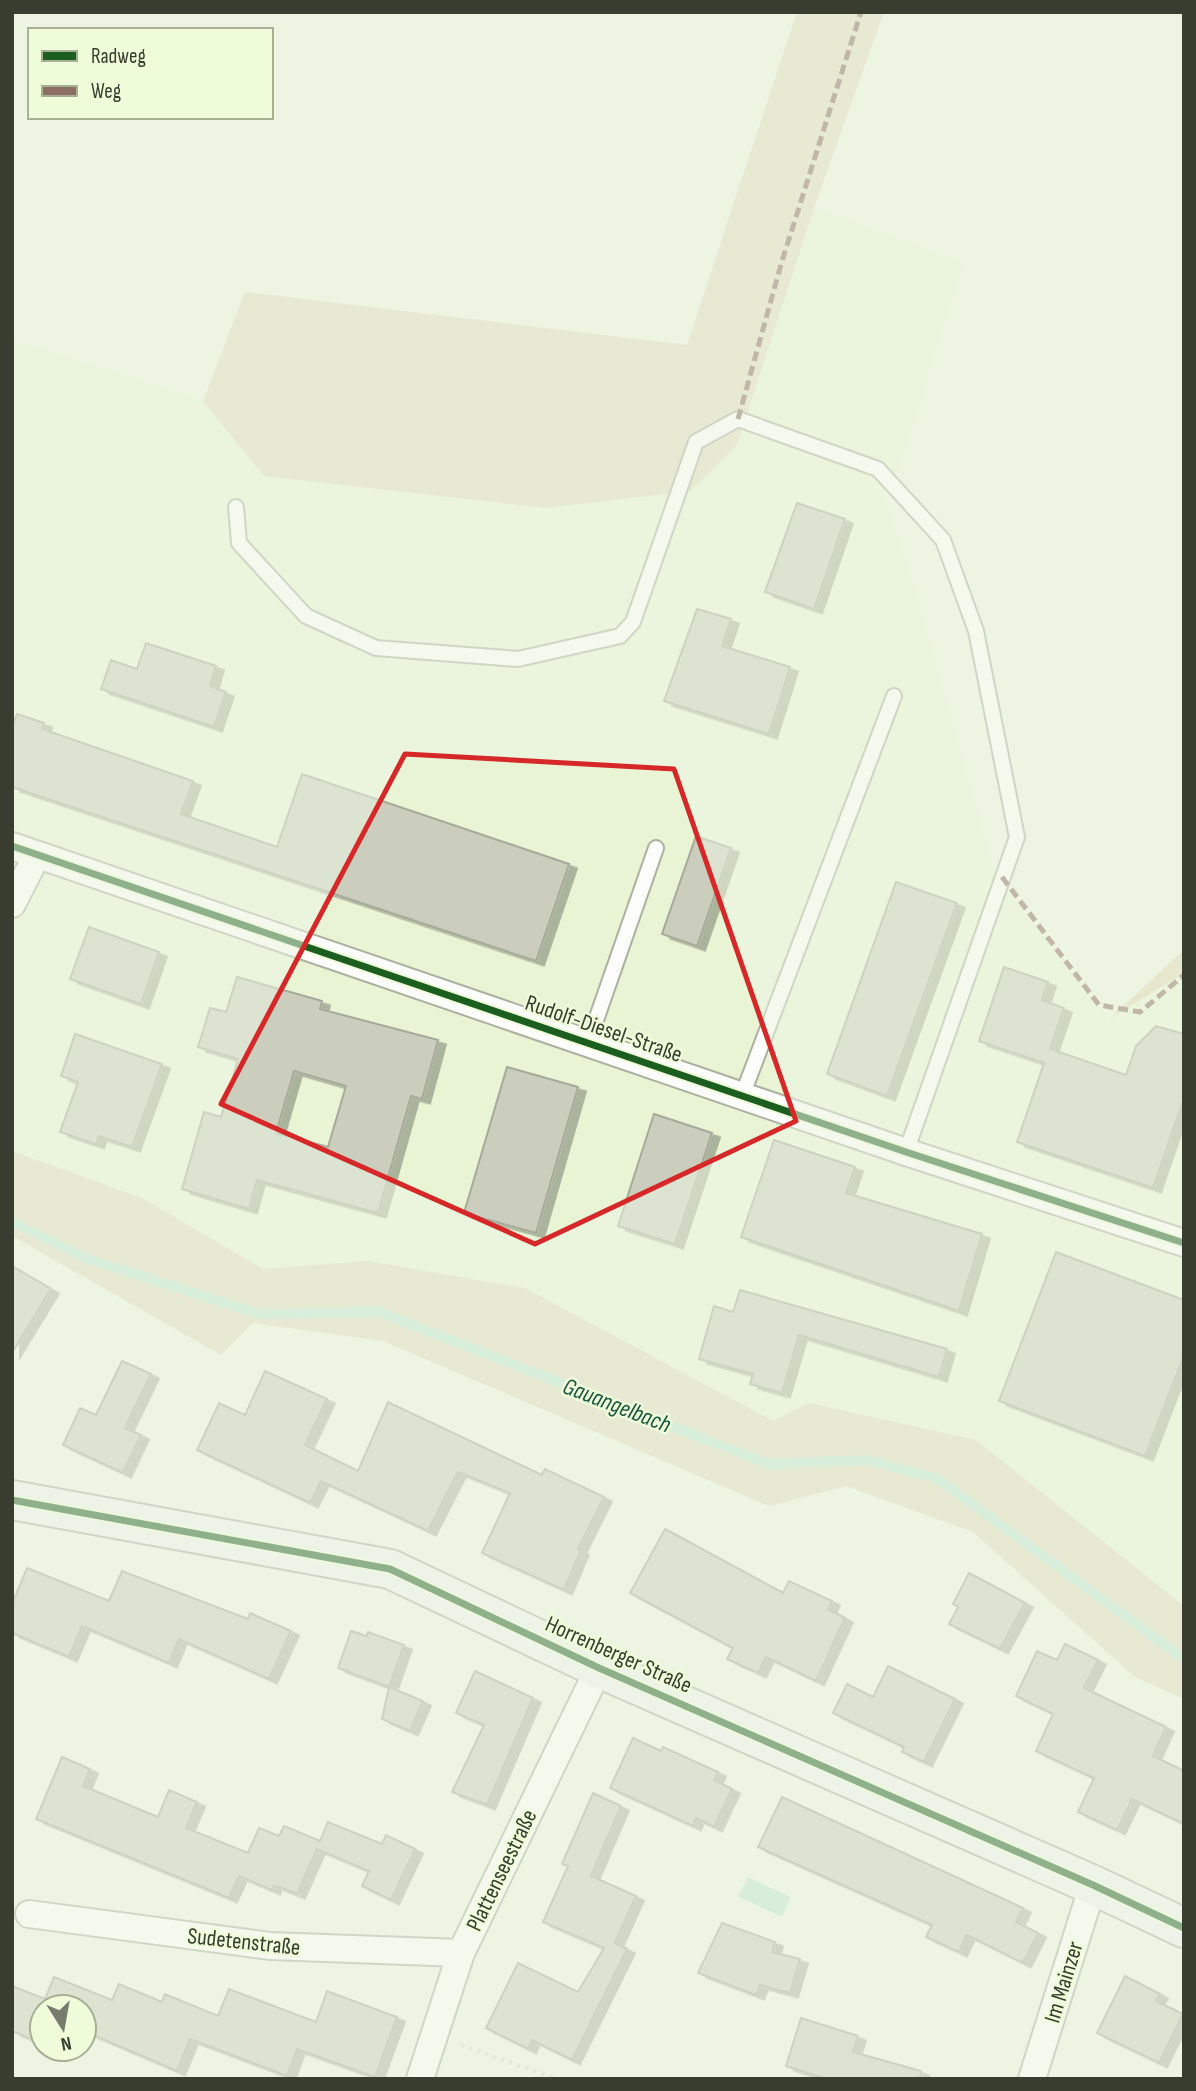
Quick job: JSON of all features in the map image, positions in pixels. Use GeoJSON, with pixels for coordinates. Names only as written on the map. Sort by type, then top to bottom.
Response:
{"type":"FeatureCollection","features":[{"type":"Feature","properties":{"kind":"street","name":"Rudolf-Diesel-Straße"},"geometry":{"type":"LineString","coordinates":[[12,846],[906,1152],[1184,1243]]}},
{"type":"Feature","properties":{"kind":"street"},"geometry":{"type":"LineString","coordinates":[[12,904],[37,855]]}},
{"type":"Feature","properties":{"kind":"street","name":"Horrenberger Straße"},"geometry":{"type":"LineString","coordinates":[[12,1500],[390,1569],[599,1668],[1094,1885],[1184,1928]]}},
{"type":"Feature","properties":{"kind":"street","name":"Plattenseestraße"},"geometry":{"type":"LineString","coordinates":[[420,2079],[461,1954],[599,1668]]}},
{"type":"Feature","properties":{"kind":"street","name":"Im Mainzer"},"geometry":{"type":"LineString","coordinates":[[1032,2079],[1094,1885]]}},
{"type":"Feature","properties":{"kind":"street","name":"Sudetenstraße"},"geometry":{"type":"LineString","coordinates":[[29,1914],[270,1946],[461,1954]]}},
{"type":"Feature","properties":{"kind":"lane"},"geometry":{"type":"LineString","coordinates":[[236,507],[239,543],[306,616],[376,648],[518,659],[620,636],[633,622],[696,442],[738,419],[878,469],[943,540],[976,631],[1017,837],[906,1152]]}},
{"type":"Feature","properties":{"kind":"lane"},"geometry":{"type":"LineString","coordinates":[[743,1096],[894,696]]}},
{"type":"Feature","properties":{"kind":"lane"},"geometry":{"type":"LineString","coordinates":[[588,1043],[656,848]]}},
{"type":"Feature","properties":{"kind":"path"},"geometry":{"type":"LineString","coordinates":[[434,2035],[557,2079]]}},
{"type":"Feature","properties":{"kind":"highlighted area"},"geometry":{"type":"Polygon","coordinates":[[[405,754],[674,769],[796,1121],[535,1244],[221,1104],[405,754]]]}},
{"type":"Feature","properties":{"kind":"shaded area"},"geometry":{"type":"Polygon","coordinates":[[[797,12],[884,12],[814,208],[737,445],[691,491],[545,508],[264,476],[203,401],[245,292],[687,345],[797,12]]]}},
{"type":"Feature","properties":{"kind":"shaded area"},"geometry":{"type":"Polygon","coordinates":[[[814,208],[963,263],[900,465],[884,494],[910,574],[994,871],[1109,1019],[1184,973],[1184,1606],[976,1440],[810,1403],[773,1421],[525,1288],[367,1261],[263,1269],[142,1198],[12,1151],[12,340],[203,401],[264,476],[545,508],[690,491],[737,445],[814,208]]]}},
{"type":"Feature","properties":{"kind":"shaded area"},"geometry":{"type":"Polygon","coordinates":[[[1184,950],[1184,973],[1109,1019],[1184,950]]]}},
{"type":"Feature","properties":{"kind":"shaded area"},"geometry":{"type":"Polygon","coordinates":[[[12,1151],[142,1198],[263,1269],[367,1261],[525,1288],[773,1421],[809,1403],[976,1440],[1184,1606],[1184,1699],[1135,1677],[973,1532],[846,1486],[769,1506],[383,1341],[253,1323],[221,1355],[12,1236],[12,1151]]]}},
{"type":"Feature","properties":{"kind":"shaded area"},"geometry":{"type":"Polygon","coordinates":[[[748,1877],[791,1897],[782,1917],[738,1896],[748,1877]]]}},
{"type":"Feature","properties":{"kind":"building"},"geometry":{"type":"Polygon","coordinates":[[[797,503],[845,519],[814,609],[765,592],[797,503]]]}},
{"type":"Feature","properties":{"kind":"building"},"geometry":{"type":"Polygon","coordinates":[[[697,609],[731,619],[722,646],[790,667],[769,734],[664,701],[697,609]]]}},
{"type":"Feature","properties":{"kind":"building"},"geometry":{"type":"Polygon","coordinates":[[[146,643],[216,666],[210,686],[226,692],[214,727],[101,689],[111,660],[137,669],[146,643]]]}},
{"type":"Feature","properties":{"kind":"building"},"geometry":{"type":"Polygon","coordinates":[[[17,714],[44,723],[42,729],[193,781],[181,814],[277,847],[302,774],[569,864],[536,961],[12,787],[12,728],[17,714]]]}},
{"type":"Feature","properties":{"kind":"building"},"geometry":{"type":"Polygon","coordinates":[[[696,836],[731,848],[697,946],[662,934],[696,836]]]}},
{"type":"Feature","properties":{"kind":"building"},"geometry":{"type":"Polygon","coordinates":[[[896,882],[957,903],[887,1096],[827,1074],[896,882]]]}},
{"type":"Feature","properties":{"kind":"building"},"geometry":{"type":"Polygon","coordinates":[[[89,927],[159,952],[141,1004],[70,979],[89,927]]]}},
{"type":"Feature","properties":{"kind":"building"},"geometry":{"type":"Polygon","coordinates":[[[1004,967],[1048,982],[1042,1000],[1064,1008],[1050,1049],[1126,1075],[1136,1046],[1156,1026],[1184,1034],[1184,1098],[1153,1188],[1017,1142],[1044,1063],[979,1041],[1004,967]]]}},
{"type":"Feature","properties":{"kind":"building"},"geometry":{"type":"Polygon","coordinates":[[[237,977],[322,1001],[320,1009],[438,1040],[422,1099],[411,1096],[378,1213],[257,1180],[249,1209],[182,1189],[204,1112],[221,1117],[238,1059],[198,1047],[210,1008],[226,1012],[237,977]],[[294,1071],[276,1133],[328,1147],[346,1086],[294,1071]]]}},
{"type":"Feature","properties":{"kind":"building"},"geometry":{"type":"Polygon","coordinates":[[[75,1034],[162,1064],[132,1147],[99,1136],[96,1144],[60,1132],[78,1082],[61,1076],[75,1034]]]}},
{"type":"Feature","properties":{"kind":"building"},"geometry":{"type":"Polygon","coordinates":[[[507,1067],[578,1087],[536,1233],[464,1213],[507,1067]]]}},
{"type":"Feature","properties":{"kind":"building"},"geometry":{"type":"Polygon","coordinates":[[[654,1114],[712,1133],[675,1244],[618,1226],[654,1114]]]}},
{"type":"Feature","properties":{"kind":"building"},"geometry":{"type":"Polygon","coordinates":[[[774,1140],[855,1167],[846,1193],[982,1234],[959,1311],[741,1237],[774,1140]]]}},
{"type":"Feature","properties":{"kind":"building"},"geometry":{"type":"Polygon","coordinates":[[[1056,1252],[1184,1300],[1184,1355],[1145,1456],[999,1401],[1056,1252]]]}},
{"type":"Feature","properties":{"kind":"building"},"geometry":{"type":"Polygon","coordinates":[[[12,1266],[51,1289],[12,1353],[12,1266]]]}},
{"type":"Feature","properties":{"kind":"building"},"geometry":{"type":"Polygon","coordinates":[[[740,1290],[947,1349],[939,1377],[799,1335],[782,1393],[750,1384],[753,1374],[699,1359],[714,1306],[733,1312],[740,1290]]]}},
{"type":"Feature","properties":{"kind":"building"},"geometry":{"type":"Polygon","coordinates":[[[122,1361],[151,1374],[125,1428],[141,1435],[123,1473],[63,1445],[80,1408],[96,1415],[122,1361]]]}},
{"type":"Feature","properties":{"kind":"building"},"geometry":{"type":"Polygon","coordinates":[[[265,1371],[327,1399],[305,1445],[358,1471],[388,1402],[542,1475],[545,1469],[604,1497],[578,1549],[581,1550],[564,1590],[482,1553],[510,1493],[458,1472],[428,1531],[321,1481],[310,1503],[197,1450],[219,1403],[245,1415],[265,1371]]]}},
{"type":"Feature","properties":{"kind":"building"},"geometry":{"type":"Polygon","coordinates":[[[665,1529],[783,1593],[789,1581],[832,1601],[828,1609],[845,1618],[816,1681],[766,1657],[758,1673],[727,1659],[733,1648],[630,1593],[665,1529]]]}},
{"type":"Feature","properties":{"kind":"building"},"geometry":{"type":"Polygon","coordinates":[[[27,1568],[109,1601],[122,1571],[248,1619],[250,1613],[291,1631],[269,1679],[179,1639],[169,1663],[82,1626],[69,1657],[12,1633],[12,1604],[27,1568]]]}},
{"type":"Feature","properties":{"kind":"building"},"geometry":{"type":"Polygon","coordinates":[[[969,1573],[1025,1603],[1000,1649],[949,1624],[958,1607],[953,1604],[969,1573]]]}},
{"type":"Feature","properties":{"kind":"building"},"geometry":{"type":"Polygon","coordinates":[[[351,1631],[367,1636],[368,1632],[404,1645],[389,1687],[338,1668],[351,1631]]]}},
{"type":"Feature","properties":{"kind":"building"},"geometry":{"type":"Polygon","coordinates":[[[1065,1644],[1098,1660],[1084,1688],[1166,1727],[1153,1756],[1184,1771],[1184,1824],[1132,1799],[1117,1830],[1078,1812],[1094,1778],[1036,1751],[1053,1714],[1016,1696],[1037,1651],[1057,1660],[1065,1644]]]}},
{"type":"Feature","properties":{"kind":"building"},"geometry":{"type":"Polygon","coordinates":[[[888,1666],[955,1699],[924,1762],[902,1752],[904,1747],[833,1713],[847,1684],[873,1697],[888,1666]]]}},
{"type":"Feature","properties":{"kind":"building"},"geometry":{"type":"Polygon","coordinates":[[[475,1671],[533,1698],[487,1805],[452,1792],[484,1725],[456,1713],[475,1671]]]}},
{"type":"Feature","properties":{"kind":"building"},"geometry":{"type":"Polygon","coordinates":[[[389,1687],[423,1701],[410,1731],[382,1719],[389,1687]]]}},
{"type":"Feature","properties":{"kind":"building"},"geometry":{"type":"Polygon","coordinates":[[[633,1738],[661,1751],[663,1747],[718,1772],[714,1780],[732,1789],[714,1827],[696,1818],[693,1826],[610,1788],[633,1738]]]}},
{"type":"Feature","properties":{"kind":"building"},"geometry":{"type":"Polygon","coordinates":[[[62,1757],[90,1769],[83,1786],[158,1817],[169,1790],[197,1802],[186,1828],[248,1853],[259,1828],[279,1836],[284,1826],[320,1841],[328,1822],[382,1844],[386,1835],[415,1849],[391,1900],[362,1886],[369,1871],[317,1849],[297,1894],[274,1885],[272,1890],[239,1876],[229,1898],[36,1819],[62,1757]]]}},
{"type":"Feature","properties":{"kind":"building"},"geometry":{"type":"Polygon","coordinates":[[[593,1793],[621,1806],[591,1876],[636,1896],[615,1943],[627,1949],[572,2060],[532,2040],[528,2049],[486,2028],[518,1963],[578,1992],[604,1948],[543,1922],[568,1866],[562,1864],[593,1793]]]}},
{"type":"Feature","properties":{"kind":"building"},"geometry":{"type":"Polygon","coordinates":[[[782,1797],[1023,1908],[1016,1922],[1038,1933],[1023,1963],[967,1935],[959,1952],[926,1937],[932,1925],[758,1847],[782,1797]]]}},
{"type":"Feature","properties":{"kind":"building"},"geometry":{"type":"Polygon","coordinates":[[[722,1923],[775,1942],[772,1952],[800,1959],[790,1993],[760,1985],[756,1995],[698,1973],[722,1923]]]}},
{"type":"Feature","properties":{"kind":"building"},"geometry":{"type":"Polygon","coordinates":[[[1125,1976],[1160,1994],[1156,2001],[1183,2014],[1159,2063],[1097,2033],[1125,1976]]]}},
{"type":"Feature","properties":{"kind":"building"},"geometry":{"type":"Polygon","coordinates":[[[54,1977],[94,1993],[47,1993],[54,1977]]]}},
{"type":"Feature","properties":{"kind":"building"},"geometry":{"type":"Polygon","coordinates":[[[119,1984],[162,2002],[165,1994],[218,2016],[229,1989],[316,2022],[327,1991],[397,2017],[375,2077],[297,2049],[287,2076],[190,2039],[177,2071],[98,2037],[98,1994],[112,2000],[119,1984]]]}},
{"type":"Feature","properties":{"kind":"building"},"geometry":{"type":"Polygon","coordinates":[[[12,1986],[30,1993],[28,2037],[12,2031],[12,1986]]]}},
{"type":"Feature","properties":{"kind":"building"},"geometry":{"type":"Polygon","coordinates":[[[801,2018],[858,2036],[853,2052],[921,2071],[920,2079],[826,2079],[786,2066],[801,2018]]]}},
{"type":"Feature","properties":{"kind":"waterway","name":"Gauangelbach"},"geometry":{"type":"LineString","coordinates":[[12,1222],[88,1259],[259,1314],[379,1312],[768,1464],[867,1460],[938,1479],[1184,1659]]}},
{"type":"Feature","properties":{"kind":"marked path"},"geometry":{"type":"LineString","coordinates":[[738,419],[782,261],[861,12]]}},
{"type":"Feature","properties":{"kind":"marked path"},"geometry":{"type":"LineString","coordinates":[[1002,877],[1099,1005],[1140,1012],[1184,975]]}},
{"type":"Feature","properties":{"kind":"cycle path"},"geometry":{"type":"LineString","coordinates":[[12,846],[906,1152],[1184,1243]]}},
{"type":"Feature","properties":{"kind":"cycle path"},"geometry":{"type":"LineString","coordinates":[[12,1500],[390,1569],[599,1668],[1093,1885],[1184,1928]]}}]}
